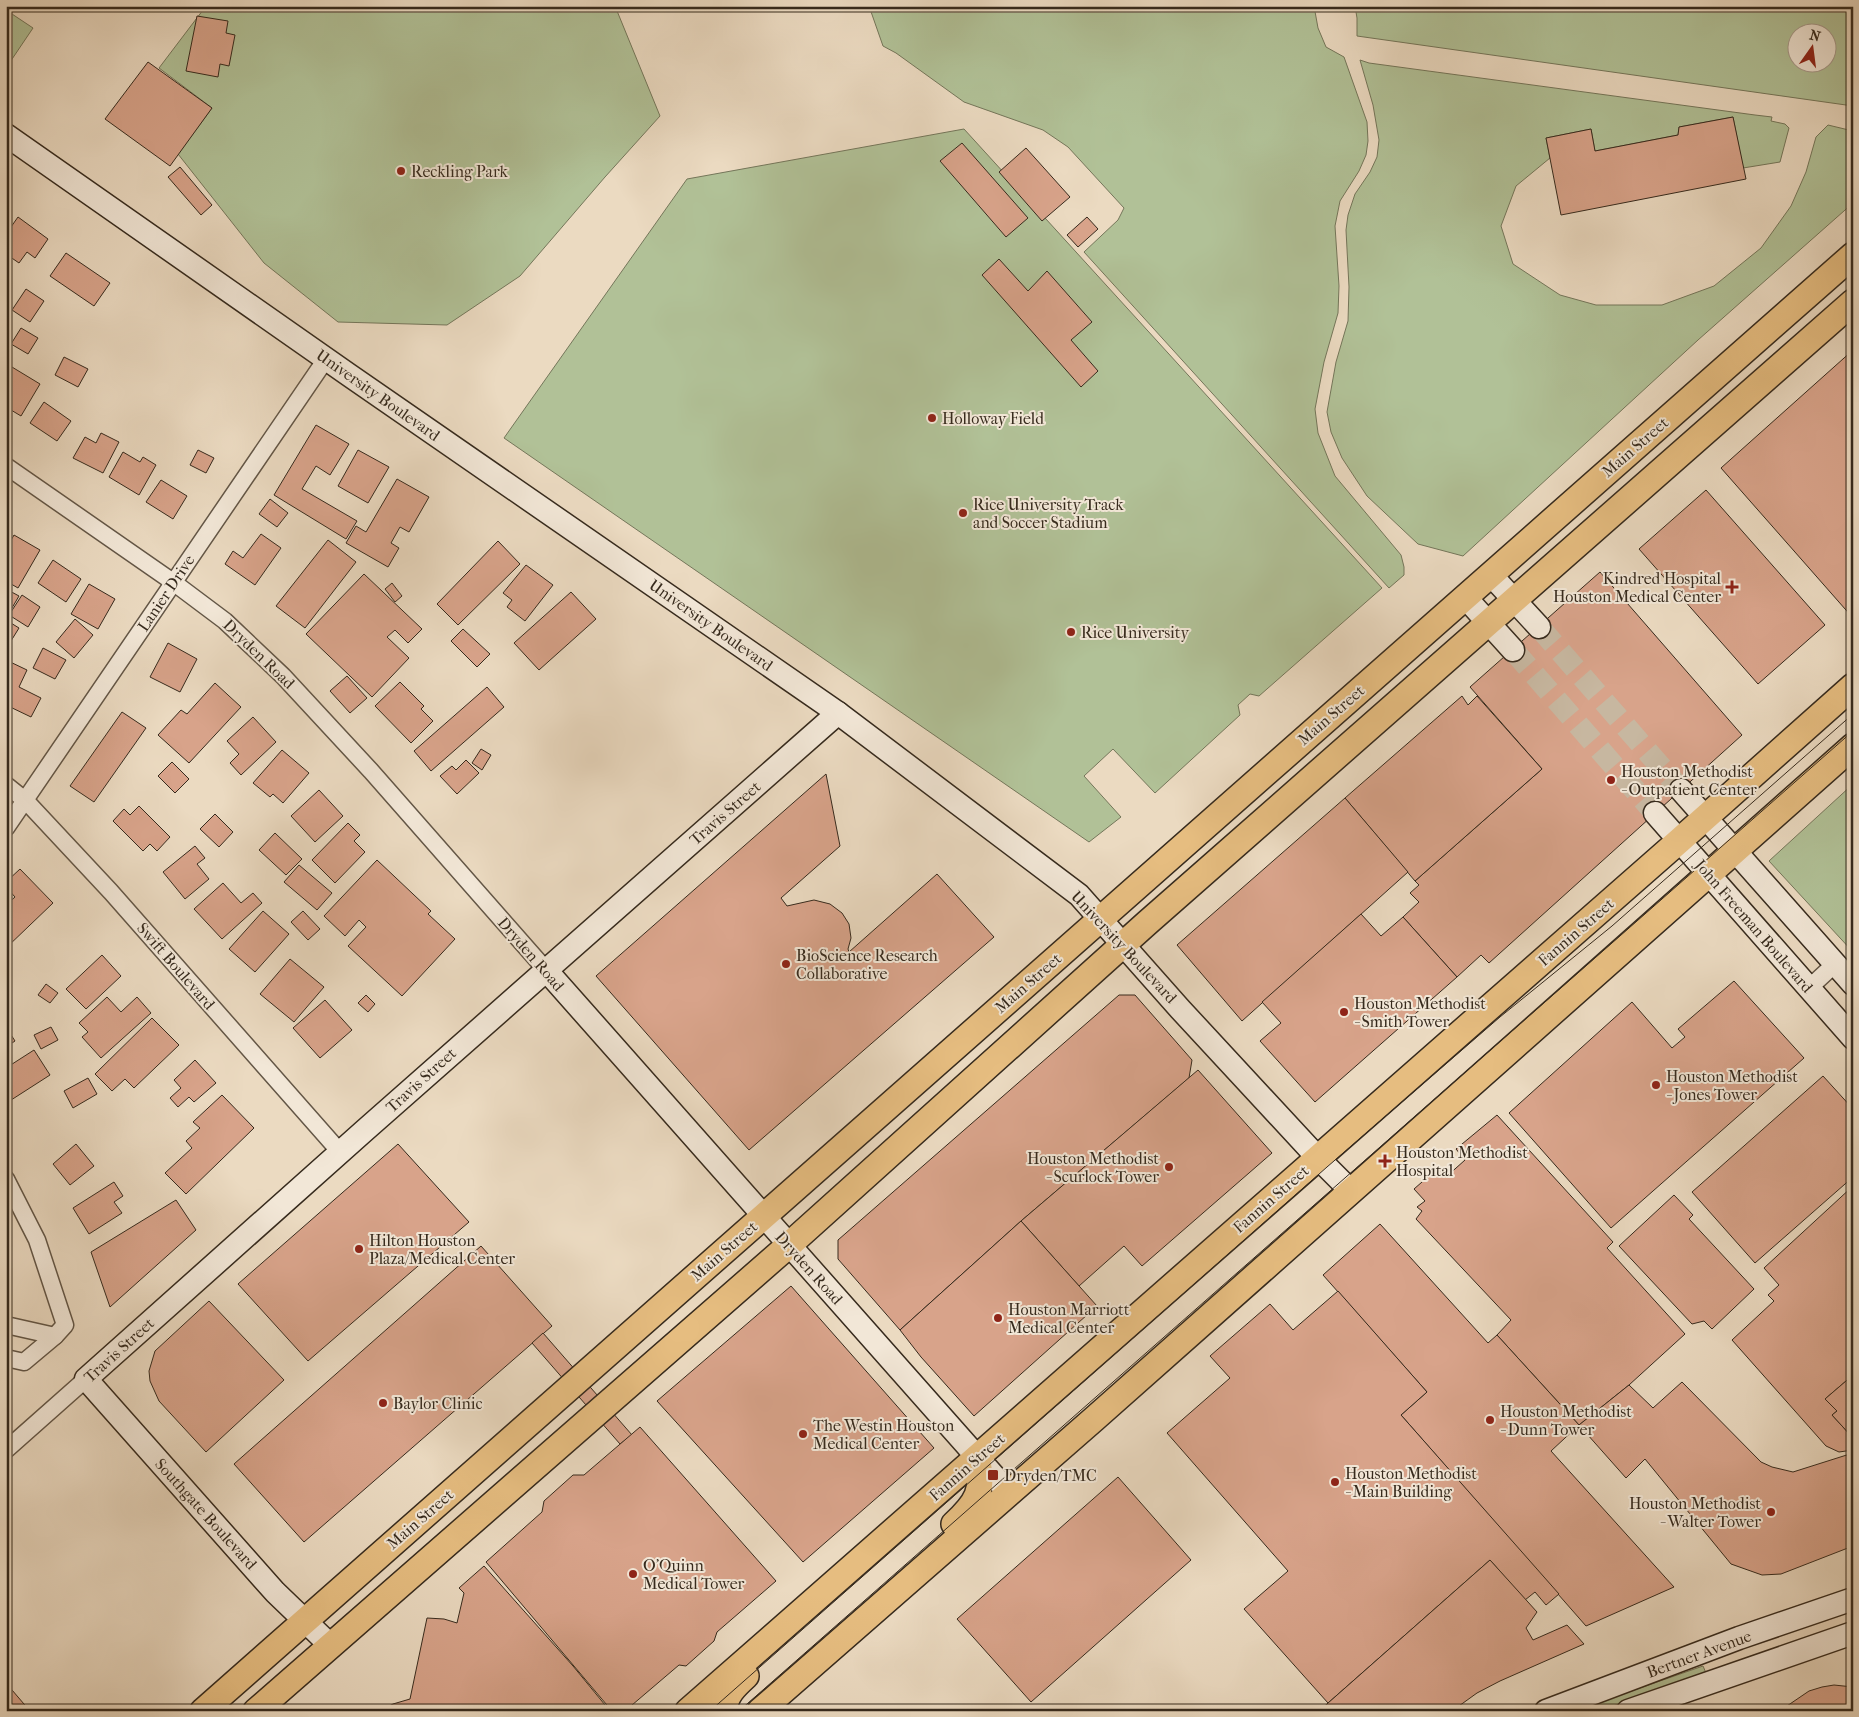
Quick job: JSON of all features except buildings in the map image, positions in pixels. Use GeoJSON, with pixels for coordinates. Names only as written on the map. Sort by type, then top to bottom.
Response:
{"type":"FeatureCollection","features":[{"type":"Feature","properties":{"kind":"main road","name":"Main Street"},"geometry":{"type":"LineString","coordinates":[[203,1711],[1853,255]]}},
{"type":"Feature","properties":{"kind":"main road"},"geometry":{"type":"LineString","coordinates":[[256,1711],[789,1245],[1123,945],[1853,302]]}},
{"type":"Feature","properties":{"kind":"main road","name":"Fannin Street"},"geometry":{"type":"LineString","coordinates":[[688,1711],[1853,686]]}},
{"type":"Feature","properties":{"kind":"main road"},"geometry":{"type":"LineString","coordinates":[[760,1711],[1009,1494],[1853,746]]}},
{"type":"Feature","properties":{"kind":"main road"},"geometry":{"type":"LineString","coordinates":[[876,1610],[875,1598],[881,1589],[970,1510],[978,1496],[980,1485],[981,1475],[977,1458]]}},
{"type":"Feature","properties":{"kind":"main road"},"geometry":{"type":"LineString","coordinates":[[724,1711],[724,1703],[733,1688],[781,1645],[786,1625]]}},
{"type":"Feature","properties":{"kind":"street","name":"University Boulevard"},"geometry":{"type":"LineString","coordinates":[[6,135],[838,713],[1079,895],[1350,1191]]}},
{"type":"Feature","properties":{"kind":"street","name":"Lanier Drive"},"geometry":{"type":"LineString","coordinates":[[6,828],[326,359]]}},
{"type":"Feature","properties":{"kind":"street","name":"Dryden Road"},"geometry":{"type":"LineString","coordinates":[[6,466],[225,620],[283,676],[372,771],[1009,1494]]}},
{"type":"Feature","properties":{"kind":"street"},"geometry":{"type":"LineString","coordinates":[[1491,575],[1539,627]]}},
{"type":"Feature","properties":{"kind":"street"},"geometry":{"type":"LineString","coordinates":[[1465,597],[1513,650]]}},
{"type":"Feature","properties":{"kind":"street","name":"Travis Street"},"geometry":{"type":"LineString","coordinates":[[6,1450],[340,1152],[838,713]]}},
{"type":"Feature","properties":{"kind":"street","name":"Swift Boulevard"},"geometry":{"type":"LineString","coordinates":[[6,785],[26,801],[111,892],[340,1152]]}},
{"type":"Feature","properties":{"kind":"street"},"geometry":{"type":"LineString","coordinates":[[1680,790],[1853,984]]}},
{"type":"Feature","properties":{"kind":"street","name":"John Freeman Boulevard"},"geometry":{"type":"LineString","coordinates":[[1654,813],[1853,1038]]}},
{"type":"Feature","properties":{"kind":"street"},"geometry":{"type":"LineString","coordinates":[[1809,988],[1835,964]]}},
{"type":"Feature","properties":{"kind":"street"},"geometry":{"type":"LineString","coordinates":[[6,1179],[37,1240],[65,1325],[24,1362],[6,1358]]}},
{"type":"Feature","properties":{"kind":"street"},"geometry":{"type":"LineString","coordinates":[[6,1325],[55,1336]]}},
{"type":"Feature","properties":{"kind":"street","name":"Southgate Boulevard"},"geometry":{"type":"LineString","coordinates":[[86,1380],[275,1592],[330,1645]]}},
{"type":"Feature","properties":{"kind":"street","name":"Bertner Avenue"},"geometry":{"type":"LineString","coordinates":[[1546,1711],[1739,1638],[1853,1599]]}},
{"type":"Feature","properties":{"kind":"street","name":"Bertner Avenue"},"geometry":{"type":"LineString","coordinates":[[1628,1711],[1853,1633]]}},
{"type":"Feature","properties":{"kind":"green space","name":"Reckling Park"},"geometry":{"type":"Polygon","coordinates":[[[206,6],[615,6],[660,116],[520,276],[447,325],[338,322],[264,263],[178,154],[212,108],[159,68],[206,6]]]}},
{"type":"Feature","properties":{"kind":"green space"},"geometry":{"type":"Polygon","coordinates":[[[869,6],[1314,6],[1318,28],[1326,47],[1344,57],[1367,122],[1368,141],[1366,155],[1359,171],[1340,201],[1335,226],[1339,286],[1338,313],[1324,362],[1315,409],[1318,433],[1335,476],[1401,555],[1404,575],[1389,588],[1084,252],[1118,220],[1124,208],[1068,147],[1043,130],[964,102],[896,53],[883,46],[869,6]]]}},
{"type":"Feature","properties":{"kind":"green space"},"geometry":{"type":"Polygon","coordinates":[[[1355,6],[1853,6],[1853,106],[1357,36],[1355,6]]]}},
{"type":"Feature","properties":{"kind":"green space"},"geometry":{"type":"Polygon","coordinates":[[[6,10],[33,28],[6,68],[6,10]]]}},
{"type":"Feature","properties":{"kind":"green space"},"geometry":{"type":"Polygon","coordinates":[[[1360,60],[1369,63],[1772,117],[1771,121],[1785,124],[1789,128],[1780,162],[1743,168],[1733,117],[1679,127],[1678,135],[1595,151],[1591,129],[1546,138],[1550,158],[1516,186],[1501,226],[1513,264],[1560,295],[1596,305],[1662,305],[1714,286],[1761,248],[1791,206],[1806,172],[1816,137],[1828,125],[1853,131],[1853,203],[1698,340],[1463,556],[1418,544],[1367,496],[1342,458],[1331,432],[1327,412],[1336,362],[1348,321],[1349,287],[1346,230],[1348,215],[1355,194],[1370,172],[1377,157],[1379,140],[1373,105],[1360,60]]]}},
{"type":"Feature","properties":{"kind":"green space","name":"Rice University Track and Soccer Stadium"},"geometry":{"type":"Polygon","coordinates":[[[964,129],[1382,588],[1259,696],[1250,694],[1238,705],[1240,715],[1155,793],[1113,749],[1084,776],[1121,817],[1089,842],[504,438],[687,179],[964,129]]]}},
{"type":"Feature","properties":{"kind":"green space"},"geometry":{"type":"Polygon","coordinates":[[[1853,784],[1853,952],[1769,861],[1853,784]]]}},
{"type":"Feature","properties":{"kind":"green space"},"geometry":{"type":"Polygon","coordinates":[[[1703,1666],[1706,1673],[1599,1711],[1574,1711],[1703,1666]]]}},
{"type":"Feature","properties":{"kind":"tunnel"},"geometry":{"type":"LineString","coordinates":[[1539,627],[1681,790]]}},
{"type":"Feature","properties":{"kind":"tunnel"},"geometry":{"type":"LineString","coordinates":[[1513,650],[1655,813]]}},
{"type":"Feature","properties":{"kind":"tram line"},"geometry":{"type":"LineString","coordinates":[[710,1711],[1327,1167],[1500,1017],[1612,926],[1853,714]]}},
{"type":"Feature","properties":{"kind":"tram line"},"geometry":{"type":"LineString","coordinates":[[739,1711],[1853,731]]}},
{"type":"Feature","properties":{"kind":"place","name":"Reckling Park"},"geometry":{"type":"Point","coordinates":[401,171]}},
{"type":"Feature","properties":{"kind":"place","name":"Holloway Field"},"geometry":{"type":"Point","coordinates":[932,418]}},
{"type":"Feature","properties":{"kind":"place","name":"Rice University Track and Soccer Stadium"},"geometry":{"type":"Point","coordinates":[963,513]}},
{"type":"Feature","properties":{"kind":"place","name":"Kindred Hospital Houston Medical Center"},"geometry":{"type":"Point","coordinates":[1732,587]}},
{"type":"Feature","properties":{"kind":"place","name":"Rice University"},"geometry":{"type":"Point","coordinates":[1071,632]}},
{"type":"Feature","properties":{"kind":"place","name":"Houston Methodist - Outpatient Center"},"geometry":{"type":"Point","coordinates":[1611,780]}},
{"type":"Feature","properties":{"kind":"place","name":"BioScience Research Collaborative"},"geometry":{"type":"Point","coordinates":[786,964]}},
{"type":"Feature","properties":{"kind":"place","name":"Houston Methodist - Smith Tower"},"geometry":{"type":"Point","coordinates":[1344,1012]}},
{"type":"Feature","properties":{"kind":"place","name":"Houston Methodist - Jones Tower"},"geometry":{"type":"Point","coordinates":[1656,1085]}},
{"type":"Feature","properties":{"kind":"place","name":"Houston Methodist Hospital"},"geometry":{"type":"Point","coordinates":[1385,1161]}},
{"type":"Feature","properties":{"kind":"place","name":"Houston Methodist - Scurlock Tower"},"geometry":{"type":"Point","coordinates":[1169,1167]}},
{"type":"Feature","properties":{"kind":"place","name":"Hilton Houston Plaza/Medical Center"},"geometry":{"type":"Point","coordinates":[359,1249]}},
{"type":"Feature","properties":{"kind":"place","name":"Houston Marriott Medical Center"},"geometry":{"type":"Point","coordinates":[998,1318]}},
{"type":"Feature","properties":{"kind":"place","name":"Baylor Clinic"},"geometry":{"type":"Point","coordinates":[383,1403]}},
{"type":"Feature","properties":{"kind":"place","name":"Houston Methodist - Dunn Tower"},"geometry":{"type":"Point","coordinates":[1490,1420]}},
{"type":"Feature","properties":{"kind":"place","name":"The Westin Houston Medical Center"},"geometry":{"type":"Point","coordinates":[803,1434]}},
{"type":"Feature","properties":{"kind":"place","name":"Dryden/TMC"},"geometry":{"type":"Point","coordinates":[993,1475]}},
{"type":"Feature","properties":{"kind":"place","name":"Houston Methodist - Main Building"},"geometry":{"type":"Point","coordinates":[1335,1482]}},
{"type":"Feature","properties":{"kind":"place","name":"Houston Methodist - Walter Tower"},"geometry":{"type":"Point","coordinates":[1771,1512]}},
{"type":"Feature","properties":{"kind":"place","name":"O'Quinn Medical Tower"},"geometry":{"type":"Point","coordinates":[633,1574]}}]}
